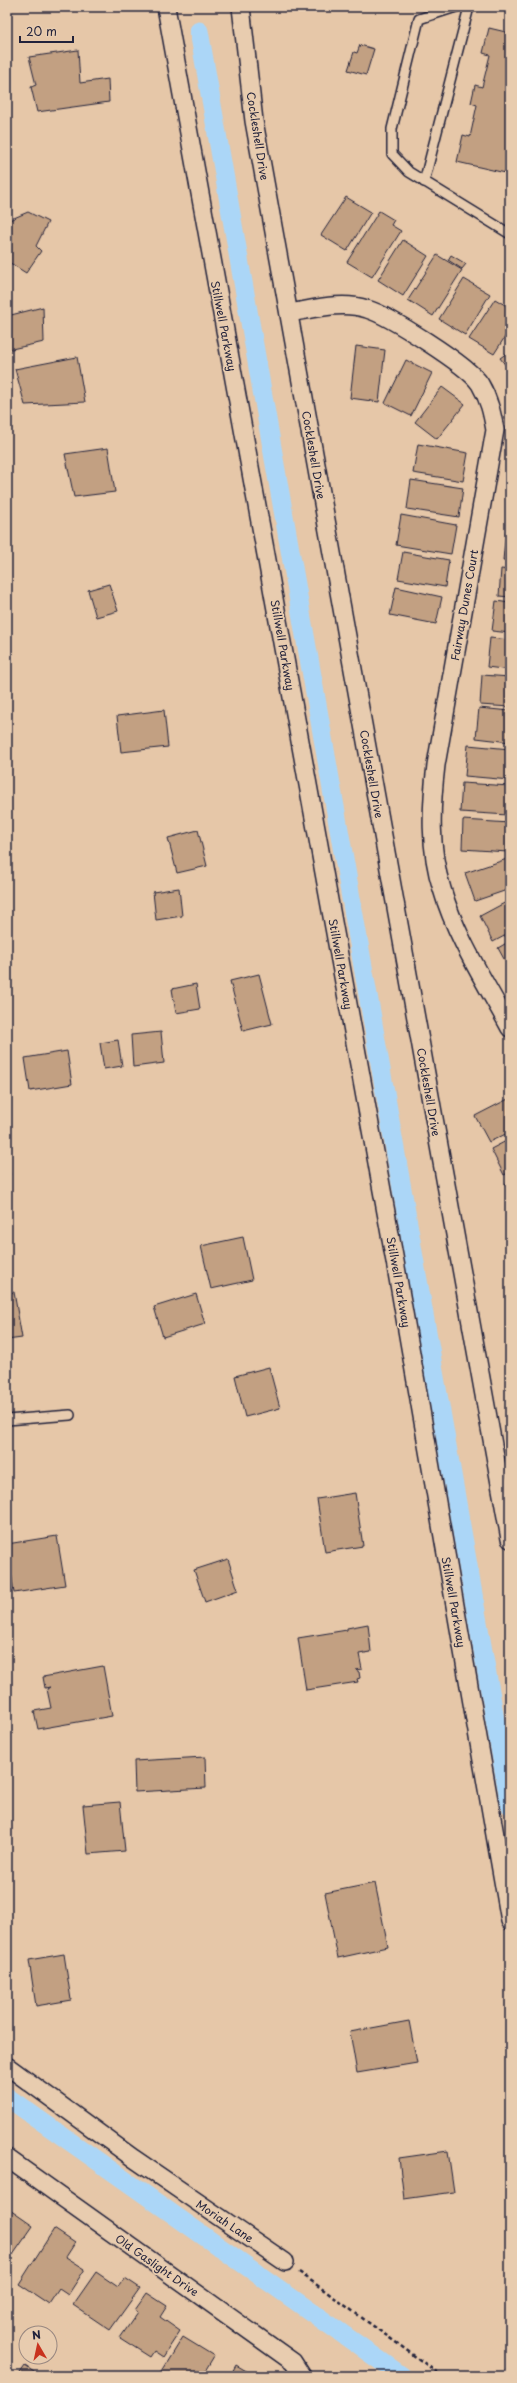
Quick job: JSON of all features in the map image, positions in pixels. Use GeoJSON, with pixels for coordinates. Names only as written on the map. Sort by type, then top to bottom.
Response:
{"type":"FeatureCollection","features":[{"type":"Feature","properties":{"kind":"street","name":"Stillwell Parkway"},"geometry":{"type":"LineString","coordinates":[[166,7],[396,1267],[510,1921]]}},
{"type":"Feature","properties":{"kind":"street","name":"Cockleshell Drive"},"geometry":{"type":"LineString","coordinates":[[241,7],[254,121],[288,313],[502,1450],[510,1539]]}},
{"type":"Feature","properties":{"kind":"street","name":"Fairway Dunes Court"},"geometry":{"type":"LineString","coordinates":[[288,313],[348,306],[374,312],[462,365],[480,383],[491,405],[494,430],[436,765],[432,817],[437,870],[447,906],[510,1028]]}},
{"type":"Feature","properties":{"kind":"street","name":"Moriah Lane"},"geometry":{"type":"LineString","coordinates":[[7,2066],[133,2158],[285,2262]]}},
{"type":"Feature","properties":{"kind":"street","name":"Old Gaslight Drive"},"geometry":{"type":"LineString","coordinates":[[7,2158],[293,2362],[302,2376]]}},
{"type":"Feature","properties":{"kind":"lane"},"geometry":{"type":"LineString","coordinates":[[456,7],[419,19],[392,129],[392,154],[409,172],[510,234]]}},
{"type":"Feature","properties":{"kind":"lane"},"geometry":{"type":"LineString","coordinates":[[424,182],[469,7]]}},
{"type":"Feature","properties":{"kind":"lane"},"geometry":{"type":"LineString","coordinates":[[7,1420],[70,1415]]}},
{"type":"Feature","properties":{"kind":"path"},"geometry":{"type":"LineString","coordinates":[[285,2262],[442,2376]]}},
{"type":"Feature","properties":{"kind":"building"},"geometry":{"type":"Polygon","coordinates":[[[489,28],[510,33],[510,174],[457,162],[463,135],[470,137],[477,105],[471,103],[475,85],[482,87],[490,55],[483,53],[489,28]]]}},
{"type":"Feature","properties":{"kind":"building"},"geometry":{"type":"Polygon","coordinates":[[[360,45],[374,49],[366,75],[348,70],[354,52],[357,53],[360,45]]]}},
{"type":"Feature","properties":{"kind":"building"},"geometry":{"type":"Polygon","coordinates":[[[78,50],[80,83],[108,79],[109,102],[37,112],[31,87],[36,85],[29,57],[78,50]]]}},
{"type":"Feature","properties":{"kind":"building"},"geometry":{"type":"Polygon","coordinates":[[[346,197],[371,212],[347,251],[321,235],[346,197]]]}},
{"type":"Feature","properties":{"kind":"building"},"geometry":{"type":"Polygon","coordinates":[[[379,211],[394,220],[391,225],[401,231],[372,277],[347,262],[379,211]]]}},
{"type":"Feature","properties":{"kind":"building"},"geometry":{"type":"Polygon","coordinates":[[[28,212],[48,222],[36,246],[41,251],[26,273],[7,261],[7,221],[28,212]]]}},
{"type":"Feature","properties":{"kind":"building"},"geometry":{"type":"Polygon","coordinates":[[[403,240],[428,256],[403,296],[378,280],[403,240]]]}},
{"type":"Feature","properties":{"kind":"building"},"geometry":{"type":"Polygon","coordinates":[[[437,255],[462,270],[433,316],[408,300],[437,255]]]}},
{"type":"Feature","properties":{"kind":"building"},"geometry":{"type":"Polygon","coordinates":[[[451,255],[466,264],[462,269],[448,260],[451,255]]]}},
{"type":"Feature","properties":{"kind":"building"},"geometry":{"type":"Polygon","coordinates":[[[464,279],[490,294],[465,335],[439,319],[464,279]]]}},
{"type":"Feature","properties":{"kind":"building"},"geometry":{"type":"Polygon","coordinates":[[[495,299],[510,308],[510,329],[494,354],[469,339],[495,299]]]}},
{"type":"Feature","properties":{"kind":"building"},"geometry":{"type":"Polygon","coordinates":[[[43,307],[44,342],[7,350],[7,316],[43,307]]]}},
{"type":"Feature","properties":{"kind":"building"},"geometry":{"type":"Polygon","coordinates":[[[356,346],[385,350],[379,402],[350,398],[356,346]]]}},
{"type":"Feature","properties":{"kind":"building"},"geometry":{"type":"Polygon","coordinates":[[[510,351],[510,371],[500,358],[510,351]]]}},
{"type":"Feature","properties":{"kind":"building"},"geometry":{"type":"Polygon","coordinates":[[[77,357],[85,402],[25,405],[15,369],[77,357]]]}},
{"type":"Feature","properties":{"kind":"building"},"geometry":{"type":"Polygon","coordinates":[[[406,360],[432,373],[411,416],[385,403],[406,360]]]}},
{"type":"Feature","properties":{"kind":"building"},"geometry":{"type":"Polygon","coordinates":[[[442,387],[465,404],[437,439],[415,422],[442,387]]]}},
{"type":"Feature","properties":{"kind":"building"},"geometry":{"type":"Polygon","coordinates":[[[418,444],[468,453],[463,481],[413,473],[418,444]]]}},
{"type":"Feature","properties":{"kind":"building"},"geometry":{"type":"Polygon","coordinates":[[[108,448],[115,492],[74,497],[65,454],[108,448]]]}},
{"type":"Feature","properties":{"kind":"building"},"geometry":{"type":"Polygon","coordinates":[[[411,480],[463,488],[459,517],[407,509],[411,480]]]}},
{"type":"Feature","properties":{"kind":"building"},"geometry":{"type":"Polygon","coordinates":[[[401,515],[456,525],[451,554],[396,545],[401,515]]]}},
{"type":"Feature","properties":{"kind":"building"},"geometry":{"type":"Polygon","coordinates":[[[506,531],[510,531],[510,560],[503,560],[506,531]]]}},
{"type":"Feature","properties":{"kind":"building"},"geometry":{"type":"Polygon","coordinates":[[[403,552],[449,560],[445,587],[398,579],[403,552]]]}},
{"type":"Feature","properties":{"kind":"building"},"geometry":{"type":"Polygon","coordinates":[[[501,569],[510,570],[510,597],[499,596],[501,569]]]}},
{"type":"Feature","properties":{"kind":"building"},"geometry":{"type":"Polygon","coordinates":[[[109,584],[118,611],[96,617],[88,590],[109,584]]]}},
{"type":"Feature","properties":{"kind":"building"},"geometry":{"type":"Polygon","coordinates":[[[396,587],[442,597],[436,624],[390,615],[396,587]]]}},
{"type":"Feature","properties":{"kind":"building"},"geometry":{"type":"Polygon","coordinates":[[[496,601],[510,603],[510,633],[492,631],[496,601]]]}},
{"type":"Feature","properties":{"kind":"building"},"geometry":{"type":"Polygon","coordinates":[[[490,638],[510,640],[510,670],[487,667],[490,638]]]}},
{"type":"Feature","properties":{"kind":"building"},"geometry":{"type":"Polygon","coordinates":[[[482,675],[510,677],[510,707],[480,705],[482,675]]]}},
{"type":"Feature","properties":{"kind":"building"},"geometry":{"type":"Polygon","coordinates":[[[479,708],[510,711],[510,742],[476,738],[479,708]]]}},
{"type":"Feature","properties":{"kind":"building"},"geometry":{"type":"Polygon","coordinates":[[[164,710],[168,747],[121,752],[117,716],[164,710]]]}},
{"type":"Feature","properties":{"kind":"building"},"geometry":{"type":"Polygon","coordinates":[[[468,745],[510,749],[510,780],[465,776],[468,745]]]}},
{"type":"Feature","properties":{"kind":"building"},"geometry":{"type":"Polygon","coordinates":[[[462,783],[510,786],[508,815],[460,812],[462,783]]]}},
{"type":"Feature","properties":{"kind":"building"},"geometry":{"type":"Polygon","coordinates":[[[463,820],[510,823],[508,852],[462,849],[463,820]]]}},
{"type":"Feature","properties":{"kind":"building"},"geometry":{"type":"Polygon","coordinates":[[[198,830],[207,866],[177,873],[168,838],[198,830]]]}},
{"type":"Feature","properties":{"kind":"building"},"geometry":{"type":"Polygon","coordinates":[[[510,858],[510,889],[475,901],[465,873],[510,858]]]}},
{"type":"Feature","properties":{"kind":"building"},"geometry":{"type":"Polygon","coordinates":[[[179,888],[182,916],[156,920],[153,892],[179,888]]]}},
{"type":"Feature","properties":{"kind":"building"},"geometry":{"type":"Polygon","coordinates":[[[510,900],[510,933],[493,942],[480,916],[510,900]]]}},
{"type":"Feature","properties":{"kind":"building"},"geometry":{"type":"Polygon","coordinates":[[[510,941],[510,970],[498,948],[510,941]]]}},
{"type":"Feature","properties":{"kind":"building"},"geometry":{"type":"Polygon","coordinates":[[[259,974],[272,1024],[243,1031],[230,981],[259,974]]]}},
{"type":"Feature","properties":{"kind":"building"},"geometry":{"type":"Polygon","coordinates":[[[196,984],[200,1009],[176,1013],[172,989],[196,984]]]}},
{"type":"Feature","properties":{"kind":"building"},"geometry":{"type":"Polygon","coordinates":[[[161,1032],[164,1063],[133,1067],[131,1035],[161,1032]]]}},
{"type":"Feature","properties":{"kind":"building"},"geometry":{"type":"Polygon","coordinates":[[[118,1040],[122,1066],[104,1069],[100,1043],[118,1040]]]}},
{"type":"Feature","properties":{"kind":"building"},"geometry":{"type":"Polygon","coordinates":[[[67,1051],[72,1084],[30,1091],[25,1058],[67,1051]]]}},
{"type":"Feature","properties":{"kind":"building"},"geometry":{"type":"Polygon","coordinates":[[[510,1098],[510,1132],[489,1142],[475,1116],[510,1098]]]}},
{"type":"Feature","properties":{"kind":"building"},"geometry":{"type":"Polygon","coordinates":[[[510,1139],[510,1172],[504,1175],[491,1149],[510,1139]]]}},
{"type":"Feature","properties":{"kind":"building"},"geometry":{"type":"Polygon","coordinates":[[[7,1157],[10,1175],[7,1176],[7,1157]]]}},
{"type":"Feature","properties":{"kind":"building"},"geometry":{"type":"Polygon","coordinates":[[[510,1181],[510,1194],[505,1184],[510,1181]]]}},
{"type":"Feature","properties":{"kind":"building"},"geometry":{"type":"Polygon","coordinates":[[[243,1237],[252,1280],[211,1289],[201,1246],[243,1237]]]}},
{"type":"Feature","properties":{"kind":"building"},"geometry":{"type":"Polygon","coordinates":[[[14,1292],[22,1338],[7,1340],[7,1293],[14,1292]]]}},
{"type":"Feature","properties":{"kind":"building"},"geometry":{"type":"Polygon","coordinates":[[[196,1294],[205,1324],[163,1337],[154,1307],[196,1294]]]}},
{"type":"Feature","properties":{"kind":"building"},"geometry":{"type":"Polygon","coordinates":[[[269,1367],[280,1408],[245,1417],[235,1376],[269,1367]]]}},
{"type":"Feature","properties":{"kind":"building"},"geometry":{"type":"Polygon","coordinates":[[[355,1493],[363,1546],[325,1552],[317,1499],[355,1493]]]}},
{"type":"Feature","properties":{"kind":"building"},"geometry":{"type":"Polygon","coordinates":[[[57,1536],[65,1585],[14,1593],[7,1544],[57,1536]]]}},
{"type":"Feature","properties":{"kind":"building"},"geometry":{"type":"Polygon","coordinates":[[[228,1559],[238,1590],[205,1602],[194,1570],[228,1559]]]}},
{"type":"Feature","properties":{"kind":"building"},"geometry":{"type":"Polygon","coordinates":[[[368,1624],[371,1652],[359,1654],[362,1669],[356,1670],[359,1672],[360,1678],[357,1679],[358,1682],[306,1690],[298,1638],[347,1630],[347,1628],[368,1624]]]}},
{"type":"Feature","properties":{"kind":"building"},"geometry":{"type":"Polygon","coordinates":[[[103,1666],[112,1716],[38,1729],[34,1711],[51,1708],[47,1689],[50,1687],[45,1688],[43,1677],[103,1666]]]}},
{"type":"Feature","properties":{"kind":"building"},"geometry":{"type":"Polygon","coordinates":[[[205,1757],[206,1788],[135,1792],[134,1761],[205,1757]]]}},
{"type":"Feature","properties":{"kind":"building"},"geometry":{"type":"Polygon","coordinates":[[[120,1802],[125,1851],[88,1854],[83,1805],[120,1802]]]}},
{"type":"Feature","properties":{"kind":"building"},"geometry":{"type":"Polygon","coordinates":[[[375,1883],[388,1947],[338,1958],[325,1893],[375,1883]]]}},
{"type":"Feature","properties":{"kind":"building"},"geometry":{"type":"Polygon","coordinates":[[[64,1954],[71,2000],[36,2006],[29,1960],[64,1954]]]}},
{"type":"Feature","properties":{"kind":"building"},"geometry":{"type":"Polygon","coordinates":[[[409,2021],[417,2063],[357,2073],[350,2032],[409,2021]]]}},
{"type":"Feature","properties":{"kind":"building"},"geometry":{"type":"Polygon","coordinates":[[[448,2151],[454,2192],[404,2199],[399,2158],[448,2151]]]}},
{"type":"Feature","properties":{"kind":"building"},"geometry":{"type":"Polygon","coordinates":[[[7,2208],[33,2226],[8,2262],[7,2261],[7,2208]]]}},
{"type":"Feature","properties":{"kind":"building"},"geometry":{"type":"Polygon","coordinates":[[[54,2229],[75,2243],[66,2257],[85,2269],[68,2295],[59,2289],[49,2304],[19,2284],[54,2229]]]}},
{"type":"Feature","properties":{"kind":"building"},"geometry":{"type":"Polygon","coordinates":[[[96,2272],[118,2287],[125,2278],[140,2288],[110,2330],[73,2305],[96,2272]]]}},
{"type":"Feature","properties":{"kind":"building"},"geometry":{"type":"Polygon","coordinates":[[[147,2293],[167,2306],[160,2317],[180,2331],[163,2357],[154,2351],[150,2357],[120,2338],[138,2312],[135,2310],[147,2293]]]}},
{"type":"Feature","properties":{"kind":"building"},"geometry":{"type":"Polygon","coordinates":[[[183,2337],[214,2356],[202,2376],[159,2376],[183,2337]]]}},
{"type":"Feature","properties":{"kind":"building"},"geometry":{"type":"Polygon","coordinates":[[[236,2365],[255,2376],[230,2376],[236,2365]]]}},
{"type":"Feature","properties":{"kind":"building"},"geometry":{"type":"Polygon","coordinates":[[[25,2366],[40,2376],[18,2376],[25,2366]]]}},
{"type":"Feature","properties":{"kind":"waterway"},"geometry":{"type":"LineString","coordinates":[[199,31],[510,1805]]}},
{"type":"Feature","properties":{"kind":"waterway"},"geometry":{"type":"LineString","coordinates":[[7,2097],[402,2376]]}}]}
